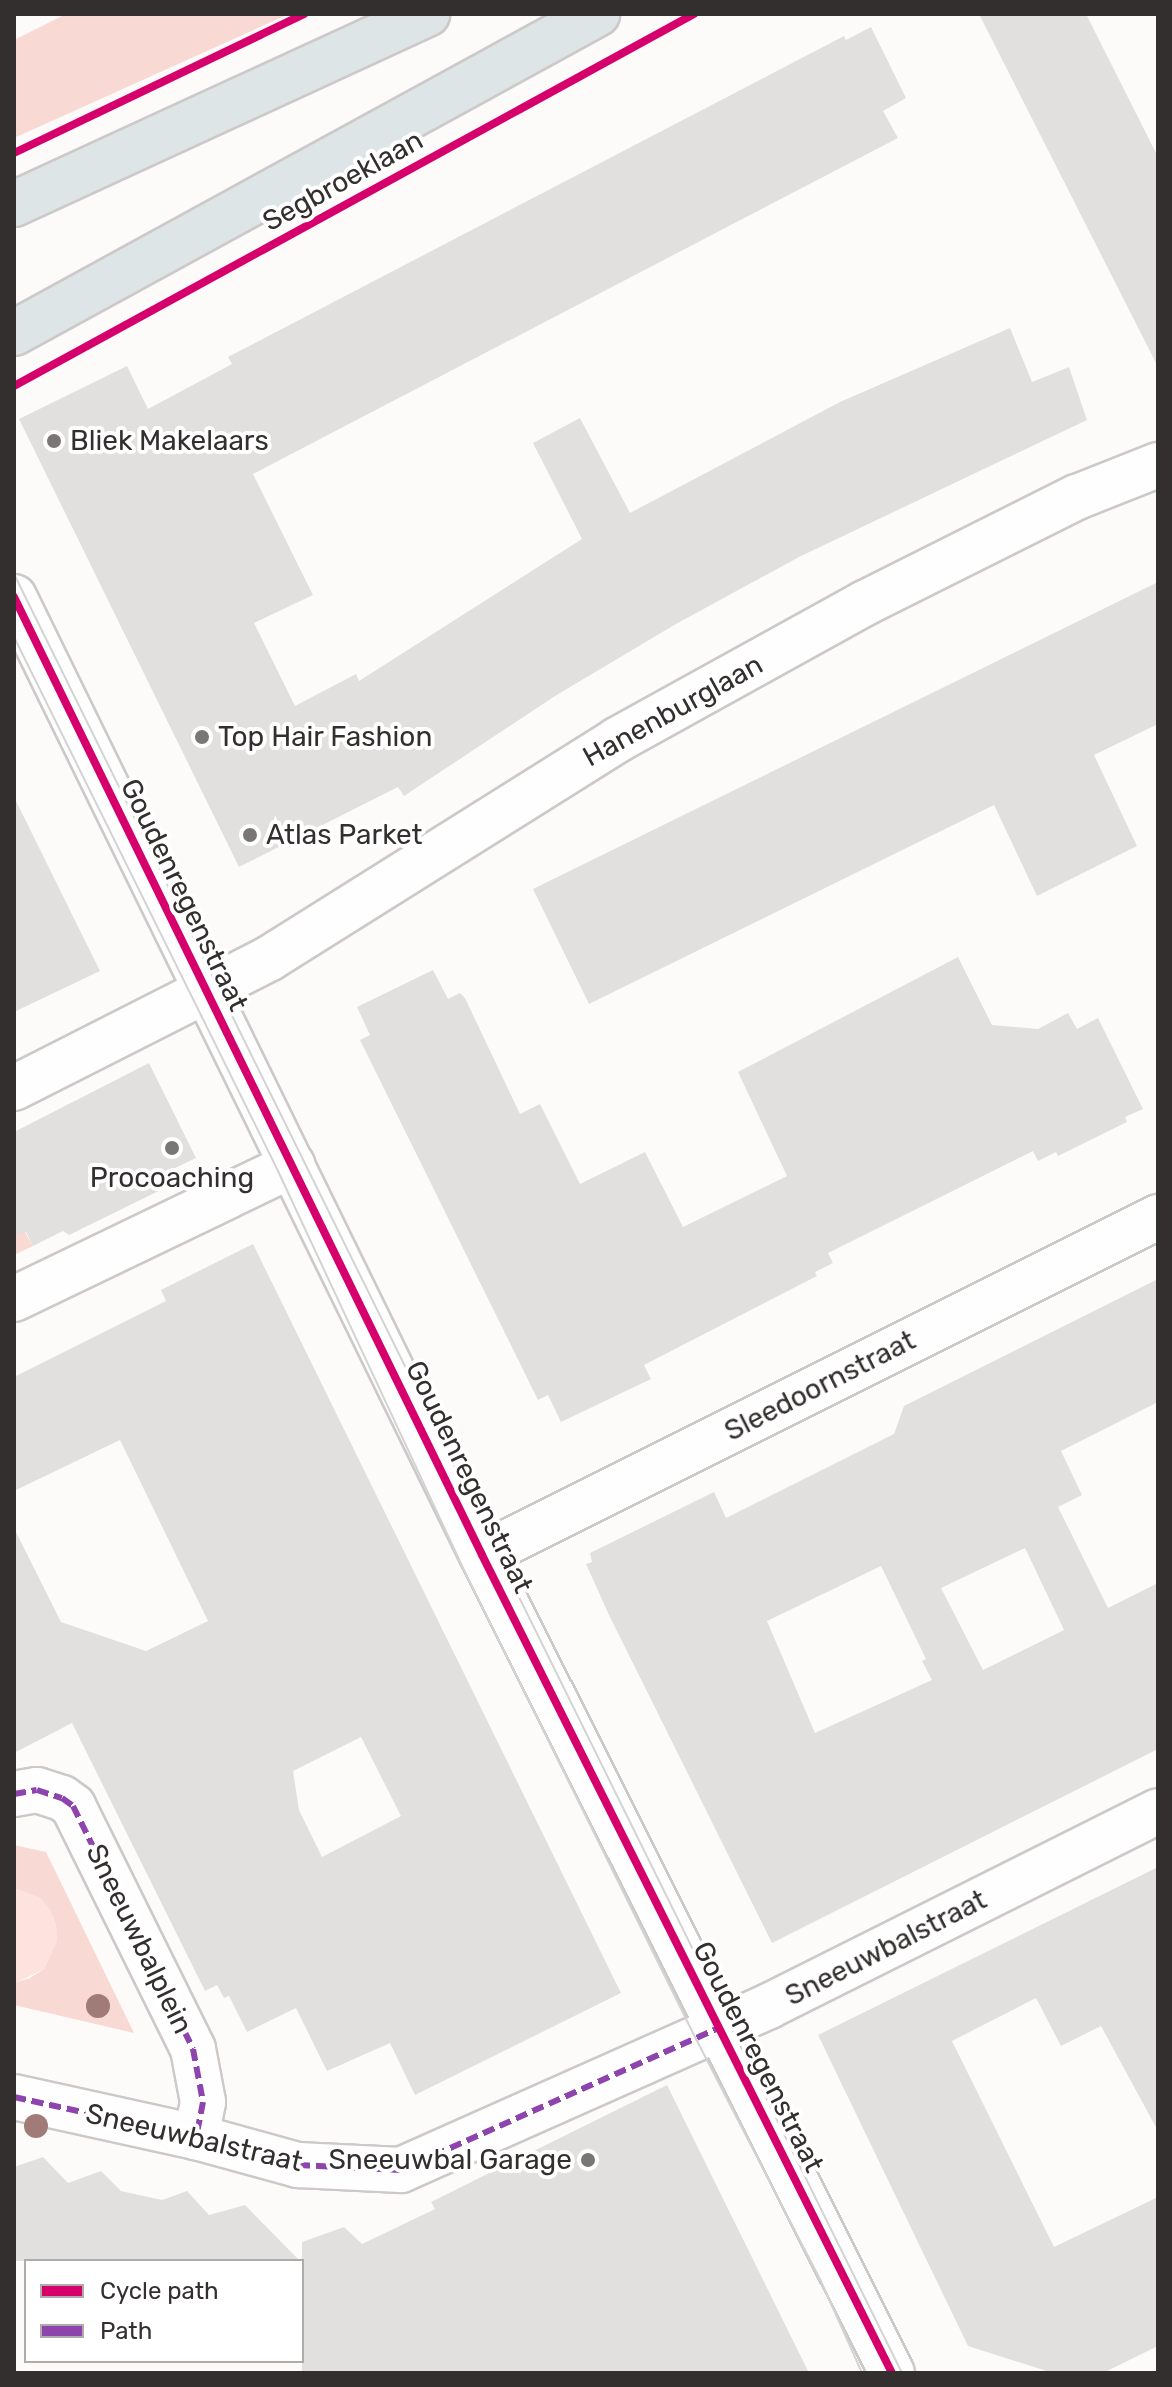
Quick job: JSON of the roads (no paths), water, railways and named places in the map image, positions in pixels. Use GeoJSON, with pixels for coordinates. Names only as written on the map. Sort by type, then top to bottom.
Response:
{"type":"FeatureCollection","features":[{"type":"Feature","properties":{"kind":"main road"},"geometry":{"type":"LineString","coordinates":[[14,204],[427,14]]}},
{"type":"Feature","properties":{"kind":"main road","name":"Segbroeklaan"},"geometry":{"type":"LineString","coordinates":[[14,333],[597,14]]}},
{"type":"Feature","properties":{"kind":"street","name":"Hanenburglaan"},"geometry":{"type":"LineString","coordinates":[[14,1088],[270,958],[617,740],[865,603],[1077,497],[1158,465]]}},
{"type":"Feature","properties":{"kind":"street","name":"Goudenregenstraat"},"geometry":{"type":"LineString","coordinates":[[14,597],[482,1555],[892,2373]]}},
{"type":"Feature","properties":{"kind":"street"},"geometry":{"type":"LineString","coordinates":[[14,1299],[292,1165]]}},
{"type":"Feature","properties":{"kind":"street","name":"Sleedoornstraat"},"geometry":{"type":"LineString","coordinates":[[482,1555],[1158,1217]]}},
{"type":"Feature","properties":{"kind":"street","name":"Sneeuwbalplein"},"geometry":{"type":"LineString","coordinates":[[14,1794],[37,1790],[62,1798],[73,1806],[193,2049],[203,2102],[196,2137]]}},
{"type":"Feature","properties":{"kind":"street","name":"Sneeuwbalstraat"},"geometry":{"type":"LineString","coordinates":[[14,2097],[196,2137],[298,2165],[401,2170],[769,2006],[1158,1811]]}},
{"type":"Feature","properties":{"kind":"tram line"},"geometry":{"type":"LineString","coordinates":[[14,574],[902,2373]]}},
{"type":"Feature","properties":{"kind":"tram line"},"geometry":{"type":"LineString","coordinates":[[14,637],[278,1171],[461,1564],[695,2037],[820,2279],[862,2373]]}},
{"type":"Feature","properties":{"kind":"place","name":"Bliek Makelaars"},"geometry":{"type":"Point","coordinates":[54,441]}},
{"type":"Feature","properties":{"kind":"place","name":"Top Hair Fashion"},"geometry":{"type":"Point","coordinates":[202,737]}},
{"type":"Feature","properties":{"kind":"place","name":"Atlas Parket"},"geometry":{"type":"Point","coordinates":[250,835]}},
{"type":"Feature","properties":{"kind":"place","name":"Procoaching"},"geometry":{"type":"Point","coordinates":[172,1148]}},
{"type":"Feature","properties":{"kind":"place","name":"Sneeuwbal Garage"},"geometry":{"type":"Point","coordinates":[588,2160]}}]}
